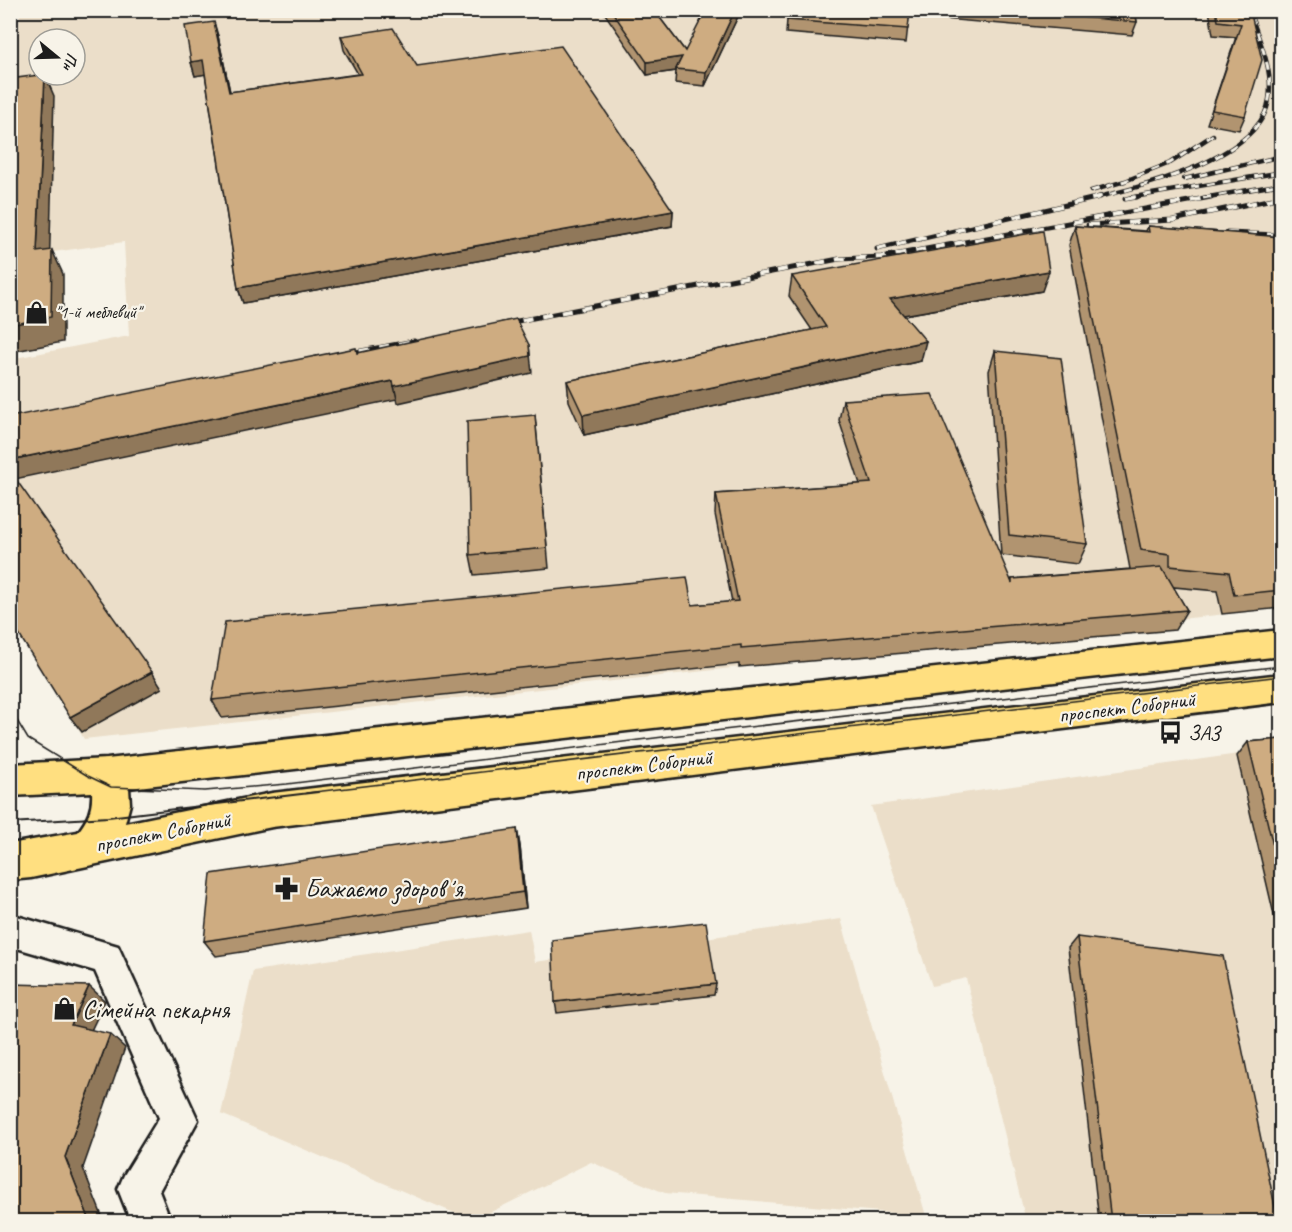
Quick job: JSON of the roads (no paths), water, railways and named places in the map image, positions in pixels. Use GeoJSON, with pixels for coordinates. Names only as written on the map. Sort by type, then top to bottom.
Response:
{"type":"FeatureCollection","features":[{"type":"Feature","properties":{"kind":"main road"},"geometry":{"type":"LineString","coordinates":[[10,780],[107,776],[1281,643]]}},
{"type":"Feature","properties":{"kind":"main road","name":"проспект Соборний"},"geometry":{"type":"LineString","coordinates":[[11,862],[31,860],[272,810],[1281,688]]}},
{"type":"Feature","properties":{"kind":"main road"},"geometry":{"type":"LineString","coordinates":[[91,846],[103,830],[112,804],[107,776]]}},
{"type":"Feature","properties":{"kind":"street"},"geometry":{"type":"LineString","coordinates":[[10,930],[106,958],[179,1120],[138,1189],[151,1221]]}},
{"type":"Feature","properties":{"kind":"tram line"},"geometry":{"type":"LineString","coordinates":[[10,709],[28,739],[88,776],[111,787],[205,791],[287,784],[671,736],[1282,666]]}},
{"type":"Feature","properties":{"kind":"tram line"},"geometry":{"type":"LineString","coordinates":[[306,793],[1282,676]]}},
{"type":"Feature","properties":{"kind":"tram line"},"geometry":{"type":"LineString","coordinates":[[10,823],[108,817],[318,792]]}},
{"type":"Feature","properties":{"kind":"railway"},"geometry":{"type":"LineString","coordinates":[[1094,198],[1140,186],[1196,166],[1223,153],[1245,138],[1261,120],[1269,99],[1269,76],[1249,10]]}},
{"type":"Feature","properties":{"kind":"railway"},"geometry":{"type":"LineString","coordinates":[[1091,191],[1125,181],[1170,163],[1213,135]]}},
{"type":"Feature","properties":{"kind":"railway"},"geometry":{"type":"LineString","coordinates":[[1184,179],[1282,156]]}},
{"type":"Feature","properties":{"kind":"railway"},"geometry":{"type":"LineString","coordinates":[[1128,198],[1282,172]]}},
{"type":"Feature","properties":{"kind":"railway"},"geometry":{"type":"LineString","coordinates":[[1203,198],[1282,184]]}},
{"type":"Feature","properties":{"kind":"railway"},"geometry":{"type":"LineString","coordinates":[[877,249],[1100,197]]}},
{"type":"Feature","properties":{"kind":"railway"},"geometry":{"type":"LineString","coordinates":[[1125,199],[1137,197]]}},
{"type":"Feature","properties":{"kind":"railway"},"geometry":{"type":"LineString","coordinates":[[502,324],[839,259],[882,257],[1211,197]]}},
{"type":"Feature","properties":{"kind":"railway"},"geometry":{"type":"LineString","coordinates":[[1088,225],[1173,220],[1282,197],[1275,198]]}},
{"type":"Feature","properties":{"kind":"railway"},"geometry":{"type":"LineString","coordinates":[[1227,233],[1282,235]]}},
{"type":"Feature","properties":{"kind":"railway"},"geometry":{"type":"LineString","coordinates":[[340,355],[414,341]]}},
{"type":"Feature","properties":{"kind":"place","name":"\"1-й меблевий\""},"geometry":{"type":"Point","coordinates":[37,312]}},
{"type":"Feature","properties":{"kind":"place","name":"ЗАЗ"},"geometry":{"type":"Point","coordinates":[1170,733]}},
{"type":"Feature","properties":{"kind":"place","name":"Бажаємо здоровʼя"},"geometry":{"type":"Point","coordinates":[287,888]}},
{"type":"Feature","properties":{"kind":"place","name":"Сімейна пекарня"},"geometry":{"type":"Point","coordinates":[64,1009]}}]}
